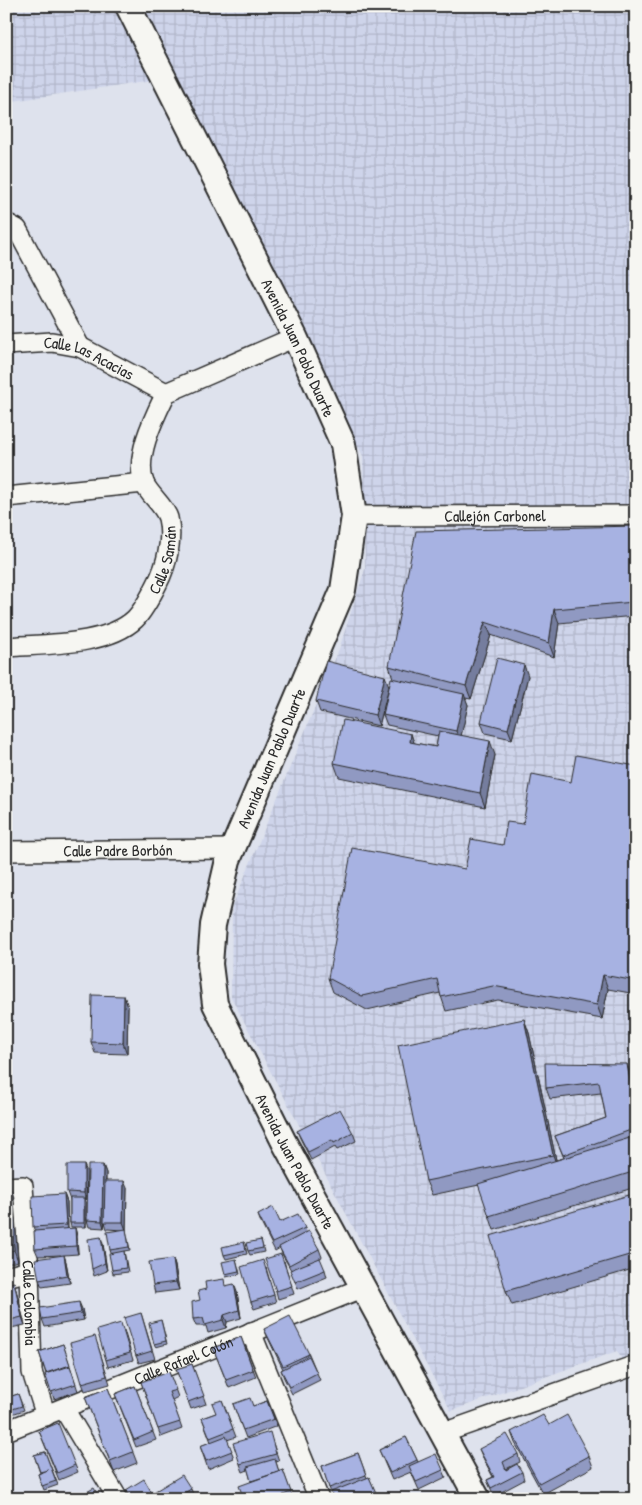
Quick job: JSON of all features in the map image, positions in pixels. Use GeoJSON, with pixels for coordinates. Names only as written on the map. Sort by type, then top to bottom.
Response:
{"type":"FeatureCollection","features":[{"type":"Feature","properties":{"kind":"main road","name":"Avenida Juan Pablo Duarte"},"geometry":{"type":"LineString","coordinates":[[128,6],[295,337],[343,444],[354,516],[343,590],[231,850],[214,925],[210,964],[214,1004],[247,1072],[362,1288],[478,1499]]}},
{"type":"Feature","properties":{"kind":"street"},"geometry":{"type":"LineString","coordinates":[[6,224],[17,229],[80,348]]}},
{"type":"Feature","properties":{"kind":"street"},"geometry":{"type":"LineString","coordinates":[[6,497],[144,483],[141,463],[150,426],[166,393],[295,337]]}},
{"type":"Feature","properties":{"kind":"street","name":"Calle Las Acacias"},"geometry":{"type":"LineString","coordinates":[[6,345],[52,342],[80,348],[166,393]]}},
{"type":"Feature","properties":{"kind":"street","name":"Calle Samán"},"geometry":{"type":"LineString","coordinates":[[6,647],[88,640],[120,630],[135,619],[151,597],[164,572],[169,543],[168,516],[144,483]]}},
{"type":"Feature","properties":{"kind":"street","name":"Callejón Carbonel"},"geometry":{"type":"LineString","coordinates":[[354,516],[636,515]]}},
{"type":"Feature","properties":{"kind":"street","name":"Calle Padre Borbón"},"geometry":{"type":"LineString","coordinates":[[6,852],[231,850]]}},
{"type":"Feature","properties":{"kind":"street","name":"Calle Colombia"},"geometry":{"type":"LineString","coordinates":[[15,1187],[29,1271],[32,1372],[46,1416]]}},
{"type":"Feature","properties":{"kind":"street"},"geometry":{"type":"LineString","coordinates":[[6,1278],[29,1271]]}},
{"type":"Feature","properties":{"kind":"street","name":"Calle Rafael Colón"},"geometry":{"type":"LineString","coordinates":[[6,1431],[362,1288]]}},
{"type":"Feature","properties":{"kind":"street"},"geometry":{"type":"LineString","coordinates":[[251,1332],[319,1499]]}},
{"type":"Feature","properties":{"kind":"street"},"geometry":{"type":"LineString","coordinates":[[443,1433],[636,1365]]}},
{"type":"Feature","properties":{"kind":"street"},"geometry":{"type":"LineString","coordinates":[[64,1409],[118,1499]]}},
{"type":"Feature","properties":{"kind":"shaded area"},"geometry":{"type":"Polygon","coordinates":[[[6,6],[636,6],[636,1383],[617,1351],[451,1411],[231,997],[232,907],[339,649],[365,569],[363,456],[173,77],[6,102],[6,6]]]}},
{"type":"Feature","properties":{"kind":"building"},"geometry":{"type":"Polygon","coordinates":[[[636,526],[636,637],[634,602],[554,609],[549,643],[485,622],[466,686],[389,666],[416,531],[636,526]]]}},
{"type":"Feature","properties":{"kind":"building"},"geometry":{"type":"Polygon","coordinates":[[[497,658],[524,665],[508,729],[481,722],[497,658]]]}},
{"type":"Feature","properties":{"kind":"building"},"geometry":{"type":"Polygon","coordinates":[[[326,661],[385,676],[375,715],[316,701],[326,661]]]}},
{"type":"Feature","properties":{"kind":"building"},"geometry":{"type":"Polygon","coordinates":[[[391,678],[464,694],[456,731],[383,715],[391,678]]]}},
{"type":"Feature","properties":{"kind":"building"},"geometry":{"type":"Polygon","coordinates":[[[343,720],[411,734],[410,742],[436,747],[439,731],[490,741],[480,793],[334,763],[343,720]]]}},
{"type":"Feature","properties":{"kind":"building"},"geometry":{"type":"Polygon","coordinates":[[[576,755],[636,766],[636,981],[603,975],[597,1005],[493,986],[441,997],[437,979],[362,996],[328,978],[352,848],[465,869],[471,839],[503,845],[507,822],[523,824],[532,774],[571,782],[576,755]]]}},
{"type":"Feature","properties":{"kind":"building"},"geometry":{"type":"Polygon","coordinates":[[[92,995],[124,996],[123,1043],[91,1042],[92,995]]]}},
{"type":"Feature","properties":{"kind":"building"},"geometry":{"type":"Polygon","coordinates":[[[524,1019],[553,1155],[426,1181],[398,1045],[524,1019]]]}},
{"type":"Feature","properties":{"kind":"building"},"geometry":{"type":"Polygon","coordinates":[[[545,1063],[627,1064],[636,1115],[636,1128],[563,1155],[555,1136],[606,1118],[599,1082],[546,1088],[545,1063]]]}},
{"type":"Feature","properties":{"kind":"building"},"geometry":{"type":"Polygon","coordinates":[[[340,1109],[353,1133],[334,1143],[332,1140],[308,1152],[297,1131],[340,1109]]]}},
{"type":"Feature","properties":{"kind":"building"},"geometry":{"type":"Polygon","coordinates":[[[633,1137],[636,1147],[636,1171],[489,1216],[478,1184],[633,1137]]]}},
{"type":"Feature","properties":{"kind":"building"},"geometry":{"type":"Polygon","coordinates":[[[67,1165],[84,1165],[84,1193],[67,1192],[67,1165]]]}},
{"type":"Feature","properties":{"kind":"building"},"geometry":{"type":"Polygon","coordinates":[[[88,1165],[103,1165],[102,1221],[87,1220],[88,1165]]]}},
{"type":"Feature","properties":{"kind":"building"},"geometry":{"type":"Polygon","coordinates":[[[105,1181],[124,1181],[123,1222],[104,1222],[105,1181]]]}},
{"type":"Feature","properties":{"kind":"building"},"geometry":{"type":"Polygon","coordinates":[[[9,1184],[14,1250],[6,1252],[6,1185],[9,1184]]]}},
{"type":"Feature","properties":{"kind":"building"},"geometry":{"type":"Polygon","coordinates":[[[636,1193],[636,1253],[506,1291],[490,1236],[636,1193]]]}},
{"type":"Feature","properties":{"kind":"building"},"geometry":{"type":"Polygon","coordinates":[[[64,1194],[66,1225],[33,1227],[32,1196],[64,1194]]]}},
{"type":"Feature","properties":{"kind":"building"},"geometry":{"type":"Polygon","coordinates":[[[70,1198],[84,1198],[84,1223],[70,1223],[70,1198]]]}},
{"type":"Feature","properties":{"kind":"building"},"geometry":{"type":"Polygon","coordinates":[[[273,1207],[280,1222],[298,1214],[305,1228],[272,1243],[258,1215],[273,1207]]]}},
{"type":"Feature","properties":{"kind":"building"},"geometry":{"type":"Polygon","coordinates":[[[75,1228],[76,1246],[35,1249],[34,1231],[75,1228]]]}},
{"type":"Feature","properties":{"kind":"building"},"geometry":{"type":"Polygon","coordinates":[[[126,1229],[129,1247],[110,1250],[107,1232],[126,1229]]]}},
{"type":"Feature","properties":{"kind":"building"},"geometry":{"type":"Polygon","coordinates":[[[309,1231],[319,1249],[289,1265],[279,1247],[309,1231]]]}},
{"type":"Feature","properties":{"kind":"building"},"geometry":{"type":"Polygon","coordinates":[[[101,1237],[105,1263],[92,1269],[88,1239],[101,1237]]]}},
{"type":"Feature","properties":{"kind":"building"},"geometry":{"type":"Polygon","coordinates":[[[261,1240],[263,1248],[248,1251],[246,1243],[261,1240]]]}},
{"type":"Feature","properties":{"kind":"building"},"geometry":{"type":"Polygon","coordinates":[[[244,1242],[246,1250],[224,1255],[222,1247],[244,1242]]]}},
{"type":"Feature","properties":{"kind":"building"},"geometry":{"type":"Polygon","coordinates":[[[124,1251],[126,1268],[112,1270],[109,1254],[124,1251]]]}},
{"type":"Feature","properties":{"kind":"building"},"geometry":{"type":"Polygon","coordinates":[[[281,1254],[292,1286],[276,1291],[265,1259],[281,1254]]]}},
{"type":"Feature","properties":{"kind":"building"},"geometry":{"type":"Polygon","coordinates":[[[64,1255],[67,1275],[39,1280],[35,1259],[64,1255]]]}},
{"type":"Feature","properties":{"kind":"building"},"geometry":{"type":"Polygon","coordinates":[[[320,1258],[325,1270],[295,1282],[290,1270],[320,1258]]]}},
{"type":"Feature","properties":{"kind":"building"},"geometry":{"type":"Polygon","coordinates":[[[173,1259],[176,1282],[153,1285],[149,1262],[173,1259]]]}},
{"type":"Feature","properties":{"kind":"building"},"geometry":{"type":"Polygon","coordinates":[[[236,1259],[239,1271],[225,1274],[222,1262],[236,1259]]]}},
{"type":"Feature","properties":{"kind":"building"},"geometry":{"type":"Polygon","coordinates":[[[263,1260],[274,1295],[251,1302],[241,1267],[263,1260]]]}},
{"type":"Feature","properties":{"kind":"building"},"geometry":{"type":"Polygon","coordinates":[[[224,1279],[225,1286],[234,1284],[239,1310],[224,1315],[223,1320],[205,1325],[203,1318],[193,1319],[192,1302],[200,1300],[198,1291],[206,1289],[205,1282],[224,1279]]]}},
{"type":"Feature","properties":{"kind":"building"},"geometry":{"type":"Polygon","coordinates":[[[14,1282],[22,1317],[6,1321],[6,1284],[14,1282]]]}},
{"type":"Feature","properties":{"kind":"building"},"geometry":{"type":"Polygon","coordinates":[[[79,1302],[81,1313],[42,1319],[40,1308],[79,1302]]]}},
{"type":"Feature","properties":{"kind":"building"},"geometry":{"type":"Polygon","coordinates":[[[141,1313],[152,1351],[136,1356],[124,1318],[141,1313]]]}},
{"type":"Feature","properties":{"kind":"building"},"geometry":{"type":"Polygon","coordinates":[[[290,1316],[309,1354],[283,1366],[264,1329],[290,1316]]]}},
{"type":"Feature","properties":{"kind":"building"},"geometry":{"type":"Polygon","coordinates":[[[161,1320],[166,1341],[154,1344],[149,1323],[161,1320]]]}},
{"type":"Feature","properties":{"kind":"building"},"geometry":{"type":"Polygon","coordinates":[[[121,1323],[130,1353],[106,1360],[97,1330],[121,1323]]]}},
{"type":"Feature","properties":{"kind":"building"},"geometry":{"type":"Polygon","coordinates":[[[95,1336],[107,1376],[82,1383],[70,1343],[95,1336]]]}},
{"type":"Feature","properties":{"kind":"building"},"geometry":{"type":"Polygon","coordinates":[[[241,1337],[253,1370],[226,1380],[213,1348],[241,1337]]]}},
{"type":"Feature","properties":{"kind":"building"},"geometry":{"type":"Polygon","coordinates":[[[63,1344],[70,1365],[46,1373],[39,1352],[63,1344]]]}},
{"type":"Feature","properties":{"kind":"building"},"geometry":{"type":"Polygon","coordinates":[[[309,1356],[317,1373],[290,1387],[281,1370],[309,1356]]]}},
{"type":"Feature","properties":{"kind":"building"},"geometry":{"type":"Polygon","coordinates":[[[192,1364],[204,1396],[188,1402],[176,1369],[192,1364]]]}},
{"type":"Feature","properties":{"kind":"building"},"geometry":{"type":"Polygon","coordinates":[[[70,1366],[76,1384],[51,1392],[45,1374],[70,1366]]]}},
{"type":"Feature","properties":{"kind":"building"},"geometry":{"type":"Polygon","coordinates":[[[169,1372],[176,1390],[169,1392],[180,1422],[158,1429],[141,1382],[169,1372]]]}},
{"type":"Feature","properties":{"kind":"building"},"geometry":{"type":"Polygon","coordinates":[[[135,1386],[153,1432],[134,1440],[115,1394],[135,1386]]]}},
{"type":"Feature","properties":{"kind":"building"},"geometry":{"type":"Polygon","coordinates":[[[108,1388],[133,1452],[110,1461],[85,1397],[108,1388]]]}},
{"type":"Feature","properties":{"kind":"building"},"geometry":{"type":"Polygon","coordinates":[[[18,1394],[22,1406],[6,1411],[6,1398],[18,1394]]]}},
{"type":"Feature","properties":{"kind":"building"},"geometry":{"type":"Polygon","coordinates":[[[250,1398],[253,1406],[267,1401],[274,1419],[243,1430],[233,1404],[250,1398]]]}},
{"type":"Feature","properties":{"kind":"building"},"geometry":{"type":"Polygon","coordinates":[[[222,1400],[233,1429],[210,1438],[202,1418],[216,1413],[212,1403],[222,1400]]]}},
{"type":"Feature","properties":{"kind":"building"},"geometry":{"type":"Polygon","coordinates":[[[543,1415],[549,1425],[567,1415],[589,1456],[539,1483],[511,1432],[543,1415]]]}},
{"type":"Feature","properties":{"kind":"building"},"geometry":{"type":"Polygon","coordinates":[[[58,1423],[75,1465],[57,1473],[39,1431],[58,1423]]]}},
{"type":"Feature","properties":{"kind":"building"},"geometry":{"type":"Polygon","coordinates":[[[270,1432],[276,1454],[240,1464],[233,1443],[270,1432]]]}},
{"type":"Feature","properties":{"kind":"building"},"geometry":{"type":"Polygon","coordinates":[[[507,1434],[518,1454],[503,1462],[506,1470],[517,1464],[522,1472],[491,1488],[487,1480],[494,1477],[479,1449],[507,1434]]]}},
{"type":"Feature","properties":{"kind":"building"},"geometry":{"type":"Polygon","coordinates":[[[226,1436],[232,1451],[206,1461],[200,1446],[226,1436]]]}},
{"type":"Feature","properties":{"kind":"building"},"geometry":{"type":"Polygon","coordinates":[[[406,1437],[417,1460],[390,1473],[379,1450],[406,1437]]]}},
{"type":"Feature","properties":{"kind":"building"},"geometry":{"type":"Polygon","coordinates":[[[45,1452],[56,1481],[42,1486],[38,1474],[48,1470],[40,1472],[34,1455],[45,1452]]]}},
{"type":"Feature","properties":{"kind":"building"},"geometry":{"type":"Polygon","coordinates":[[[358,1453],[366,1475],[329,1488],[322,1466],[358,1453]]]}},
{"type":"Feature","properties":{"kind":"building"},"geometry":{"type":"Polygon","coordinates":[[[436,1454],[443,1470],[416,1482],[409,1466],[436,1454]]]}},
{"type":"Feature","properties":{"kind":"building"},"geometry":{"type":"Polygon","coordinates":[[[275,1459],[279,1472],[251,1481],[247,1467],[275,1459]]]}},
{"type":"Feature","properties":{"kind":"building"},"geometry":{"type":"Polygon","coordinates":[[[283,1470],[291,1492],[283,1495],[284,1499],[244,1499],[239,1486],[283,1470]]]}},
{"type":"Feature","properties":{"kind":"building"},"geometry":{"type":"Polygon","coordinates":[[[182,1475],[191,1489],[174,1499],[148,1499],[147,1496],[182,1475]]]}},
{"type":"Feature","properties":{"kind":"building"},"geometry":{"type":"Polygon","coordinates":[[[369,1477],[377,1495],[368,1499],[333,1499],[331,1492],[369,1477]]]}},
{"type":"Feature","properties":{"kind":"building"},"geometry":{"type":"Polygon","coordinates":[[[144,1479],[152,1493],[142,1499],[131,1499],[126,1490],[144,1479]]]}},
{"type":"Feature","properties":{"kind":"building"},"geometry":{"type":"Polygon","coordinates":[[[94,1488],[100,1499],[74,1499],[94,1488]]]}}]}
